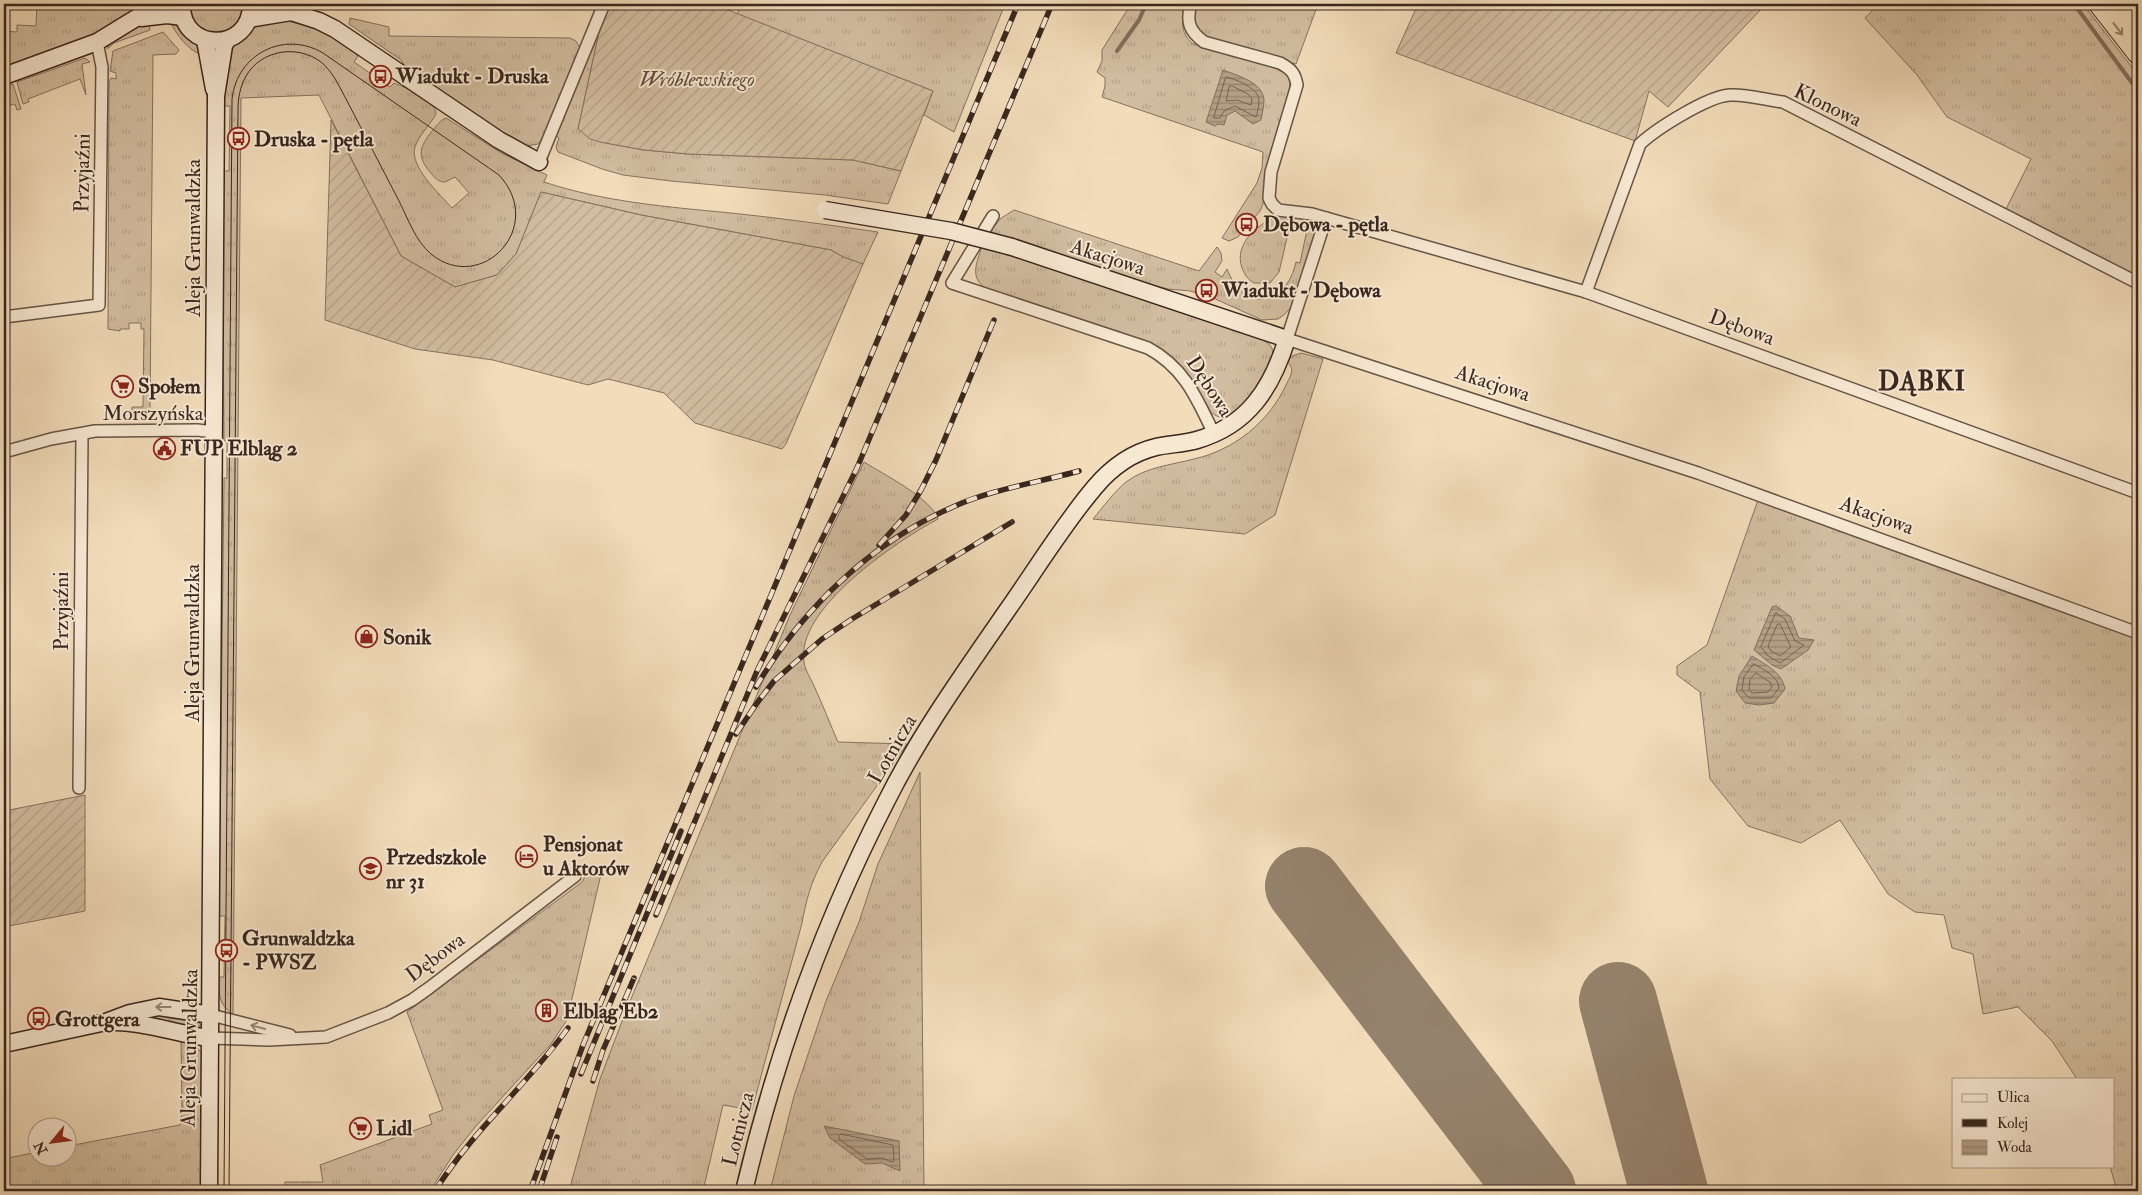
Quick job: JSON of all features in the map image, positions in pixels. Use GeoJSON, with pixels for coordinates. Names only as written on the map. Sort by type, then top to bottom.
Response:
{"type":"FeatureCollection","features":[{"type":"Feature","properties":{"kind":"highway"},"geometry":{"type":"LineString","coordinates":[[2098,4],[2138,54]]}},
{"type":"Feature","properties":{"kind":"highway"},"geometry":{"type":"LineString","coordinates":[[2124,4],[2138,22]]}},
{"type":"Feature","properties":{"kind":"street"},"geometry":{"type":"LineString","coordinates":[[4,76],[97,42],[137,19],[151,7],[159,4]]}},
{"type":"Feature","properties":{"kind":"street"},"geometry":{"type":"LineString","coordinates":[[276,4],[292,12],[320,21],[335,29],[499,140],[539,162],[604,4]]}},
{"type":"Feature","properties":{"kind":"street","name":"Dębowa"},"geometry":{"type":"LineString","coordinates":[[1191,4],[1188,16],[1189,26],[1195,35],[1204,42],[1280,63],[1288,67],[1295,74],[1297,85],[1271,172],[1269,198],[1278,210],[1300,211],[1586,292],[2138,493]]}},
{"type":"Feature","properties":{"kind":"street"},"geometry":{"type":"LineString","coordinates":[[137,19],[167,15],[183,10],[194,33],[205,40],[220,41],[227,40],[243,30],[250,11],[292,12]]}},
{"type":"Feature","properties":{"kind":"street","name":"Aleja Grunwaldzka"},"geometry":{"type":"LineString","coordinates":[[205,40],[216,96]]}},
{"type":"Feature","properties":{"kind":"street","name":"Aleja Grunwaldzka"},"geometry":{"type":"LineString","coordinates":[[209,1191],[216,96],[224,46],[227,40]]}},
{"type":"Feature","properties":{"kind":"street","name":"Przyjaźni"},"geometry":{"type":"LineString","coordinates":[[4,317],[99,304],[102,67],[97,42]]}},
{"type":"Feature","properties":{"kind":"street","name":"Klonowa"},"geometry":{"type":"LineString","coordinates":[[1586,292],[1640,144],[1649,136],[1697,107],[1717,98],[1730,95],[1783,102],[2138,284]]}},
{"type":"Feature","properties":{"kind":"street","name":"Akacjowa"},"geometry":{"type":"LineString","coordinates":[[824,210],[951,231],[1012,248],[1698,473],[2138,633]]}},
{"type":"Feature","properties":{"kind":"street","name":"Dębowa"},"geometry":{"type":"LineString","coordinates":[[993,216],[952,283],[1148,348],[1163,356],[1179,371],[1188,383],[1214,434],[1238,420],[1259,399],[1277,370],[1326,218]]}},
{"type":"Feature","properties":{"kind":"street","name":"Morszyńska"},"geometry":{"type":"LineString","coordinates":[[4,452],[51,439],[94,431],[199,430],[214,432]]}},
{"type":"Feature","properties":{"kind":"street","name":"Przyjaźni"},"geometry":{"type":"LineString","coordinates":[[79,788],[82,434]]}},
{"type":"Feature","properties":{"kind":"street","name":"Lotnicza"},"geometry":{"type":"LineString","coordinates":[[744,1191],[772,1082],[795,1011],[827,926],[887,800],[931,723],[1076,510],[1108,473],[1122,462],[1141,452],[1196,440],[1214,434]]}},
{"type":"Feature","properties":{"kind":"street","name":"Dębowa"},"geometry":{"type":"LineString","coordinates":[[211,1038],[269,1040],[326,1037],[388,1013],[412,1000],[574,876]]}},
{"type":"Feature","properties":{"kind":"street"},"geometry":{"type":"LineString","coordinates":[[4,1044],[106,1022],[130,1013],[160,1006],[211,1015]]}},
{"type":"Feature","properties":{"kind":"street","name":"Dębowa"},"geometry":{"type":"LineString","coordinates":[[211,1015],[304,1038]]}},
{"type":"Feature","properties":{"kind":"street"},"geometry":{"type":"LineString","coordinates":[[106,1022],[134,1022],[189,1035],[211,1038]]}},
{"type":"Feature","properties":{"kind":"green space"},"geometry":{"type":"Polygon","coordinates":[[[37,4],[149,4],[101,33],[4,70],[4,31],[17,32],[17,25],[36,26],[37,4]]]}},
{"type":"Feature","properties":{"kind":"green space"},"geometry":{"type":"Polygon","coordinates":[[[190,4],[243,4],[241,17],[235,26],[226,31],[216,33],[198,26],[192,17],[190,4]]]}},
{"type":"Feature","properties":{"kind":"green space","name":"Wróblewskiego"},"geometry":{"type":"Polygon","coordinates":[[[609,4],[713,4],[933,91],[901,171],[853,160],[688,154],[644,150],[590,139],[578,129],[601,23],[609,4]]]}},
{"type":"Feature","properties":{"kind":"green space"},"geometry":{"type":"Polygon","coordinates":[[[742,4],[1005,4],[954,132],[924,115],[933,91],[737,14],[742,4]]]}},
{"type":"Feature","properties":{"kind":"green space"},"geometry":{"type":"Polygon","coordinates":[[[1131,4],[1186,4],[1183,26],[1185,35],[1193,44],[1281,70],[1289,77],[1290,88],[1266,178],[1263,204],[1260,211],[1238,237],[1229,241],[1222,238],[1257,183],[1262,168],[1263,152],[1102,97],[1105,78],[1097,72],[1102,61],[1102,50],[1131,4]]]}},
{"type":"Feature","properties":{"kind":"green space"},"geometry":{"type":"Polygon","coordinates":[[[1196,4],[1318,4],[1296,64],[1204,36],[1196,26],[1194,13],[1196,4]]]}},
{"type":"Feature","properties":{"kind":"green space"},"geometry":{"type":"Polygon","coordinates":[[[1418,4],[1766,4],[1668,107],[1649,91],[1635,141],[1396,53],[1418,4]]]}},
{"type":"Feature","properties":{"kind":"green space"},"geometry":{"type":"Polygon","coordinates":[[[1879,4],[2083,4],[2138,75],[2138,277],[2006,209],[2031,159],[1947,117],[1917,75],[1865,18],[1879,4]]]}},
{"type":"Feature","properties":{"kind":"green space"},"geometry":{"type":"Polygon","coordinates":[[[350,18],[389,27],[389,36],[570,38],[576,41],[580,48],[543,138],[538,144],[527,146],[505,134],[406,69],[401,60],[349,24],[350,18]]]}},
{"type":"Feature","properties":{"kind":"green space"},"geometry":{"type":"Polygon","coordinates":[[[170,19],[175,20],[197,41],[204,55],[194,51],[183,42],[170,19]]]}},
{"type":"Feature","properties":{"kind":"green space"},"geometry":{"type":"Polygon","coordinates":[[[276,20],[300,24],[330,35],[358,56],[354,62],[390,87],[394,83],[419,94],[430,103],[436,114],[417,143],[414,155],[427,180],[452,208],[469,193],[455,177],[445,182],[437,179],[426,166],[421,156],[422,147],[428,137],[440,122],[446,118],[503,154],[547,175],[544,182],[567,189],[637,203],[768,217],[878,232],[863,264],[843,257],[831,250],[641,215],[541,192],[516,254],[497,275],[455,287],[401,256],[319,95],[241,98],[233,1014],[224,1007],[219,993],[219,977],[224,977],[225,916],[219,916],[224,478],[227,478],[227,441],[224,441],[222,171],[229,171],[230,106],[222,106],[228,49],[252,25],[276,20]]]}},
{"type":"Feature","properties":{"kind":"green space"},"geometry":{"type":"Polygon","coordinates":[[[601,23],[578,129],[601,142],[644,150],[688,154],[853,160],[901,171],[888,204],[825,195],[623,175],[558,152],[556,147],[559,138],[555,134],[601,23]]]}},
{"type":"Feature","properties":{"kind":"green space"},"geometry":{"type":"Polygon","coordinates":[[[141,24],[149,24],[150,30],[114,43],[107,49],[110,43],[141,24]]]}},
{"type":"Feature","properties":{"kind":"green space"},"geometry":{"type":"Polygon","coordinates":[[[163,32],[179,50],[176,54],[153,55],[150,411],[132,411],[132,407],[143,407],[144,329],[141,329],[141,323],[129,323],[129,329],[120,329],[120,331],[108,329],[109,81],[111,78],[116,79],[116,73],[110,71],[113,51],[163,32]]]}},
{"type":"Feature","properties":{"kind":"green space"},"geometry":{"type":"Polygon","coordinates":[[[85,58],[90,62],[82,64],[86,95],[80,79],[28,99],[29,102],[23,104],[17,82],[85,58]]]}},
{"type":"Feature","properties":{"kind":"green space"},"geometry":{"type":"Polygon","coordinates":[[[13,84],[21,109],[17,110],[15,104],[4,107],[4,87],[13,84]]]}},
{"type":"Feature","properties":{"kind":"green space"},"geometry":{"type":"Polygon","coordinates":[[[331,120],[401,256],[455,287],[497,275],[516,254],[541,192],[641,215],[831,250],[843,257],[863,264],[786,444],[782,449],[695,423],[664,393],[608,379],[588,385],[493,360],[415,349],[325,320],[331,120]]]}},
{"type":"Feature","properties":{"kind":"green space"},"geometry":{"type":"Polygon","coordinates":[[[1014,210],[1199,271],[1217,247],[1221,253],[1222,261],[1215,272],[1222,277],[1227,269],[1234,283],[1244,293],[1254,298],[1264,299],[1274,296],[1283,288],[1291,277],[1296,262],[1300,263],[1307,230],[1304,229],[1306,223],[1310,220],[1313,221],[1316,230],[1292,306],[1278,319],[1262,320],[1213,298],[1190,291],[1168,289],[1122,277],[988,235],[1000,219],[1014,210]]]}},
{"type":"Feature","properties":{"kind":"green space"},"geometry":{"type":"Polygon","coordinates":[[[1282,215],[1288,216],[1291,221],[1279,272],[1270,283],[1254,283],[1246,277],[1242,268],[1241,250],[1250,234],[1257,228],[1265,222],[1282,215]]]}},
{"type":"Feature","properties":{"kind":"green space"},"geometry":{"type":"Polygon","coordinates":[[[982,246],[1129,293],[1149,302],[1261,339],[1272,348],[1273,357],[1271,364],[1252,395],[1239,410],[1225,417],[1218,416],[1210,411],[1192,380],[1178,363],[1148,342],[984,287],[979,283],[976,273],[982,246]]]}},
{"type":"Feature","properties":{"kind":"green space"},"geometry":{"type":"Polygon","coordinates":[[[1301,353],[1323,359],[1275,515],[1245,534],[1093,519],[1117,490],[1134,477],[1159,467],[1209,455],[1223,449],[1249,432],[1270,411],[1279,398],[1292,370],[1287,362],[1292,356],[1301,353]]]}},
{"type":"Feature","properties":{"kind":"green space"},"geometry":{"type":"Polygon","coordinates":[[[864,462],[917,495],[934,511],[938,519],[898,543],[875,560],[832,599],[815,620],[805,642],[804,662],[838,742],[907,744],[818,869],[807,899],[752,1110],[723,1105],[703,1191],[569,1191],[600,1079],[626,1011],[790,615],[864,462]]]}},
{"type":"Feature","properties":{"kind":"green space"},"geometry":{"type":"Polygon","coordinates":[[[1758,500],[2138,638],[2138,1191],[2117,1191],[2111,1168],[2114,1168],[2114,1078],[2076,1078],[2052,1041],[2018,1007],[1983,1014],[1973,954],[1952,948],[1944,915],[1915,912],[1888,894],[1840,820],[1801,843],[1748,826],[1710,779],[1700,692],[1677,675],[1677,666],[1707,645],[1758,500]]]}},
{"type":"Feature","properties":{"kind":"green space"},"geometry":{"type":"Polygon","coordinates":[[[920,772],[924,1191],[770,1191],[794,1096],[826,1001],[859,922],[878,864],[920,772]]]}},
{"type":"Feature","properties":{"kind":"green space"},"geometry":{"type":"Polygon","coordinates":[[[85,795],[85,911],[4,927],[4,811],[85,795]]]}},
{"type":"Feature","properties":{"kind":"green space"},"geometry":{"type":"Polygon","coordinates":[[[589,869],[602,870],[567,1020],[551,1044],[476,1126],[453,1155],[430,1191],[285,1191],[285,1182],[323,1182],[320,1165],[432,1124],[429,1115],[443,1110],[407,1012],[582,882],[589,869]]]}},
{"type":"Feature","properties":{"kind":"green space"},"geometry":{"type":"Polygon","coordinates":[[[154,1012],[195,1019],[201,1025],[195,1028],[144,1019],[154,1012]]]}},
{"type":"Feature","properties":{"kind":"green space"},"geometry":{"type":"Polygon","coordinates":[[[181,1039],[194,1043],[202,1054],[202,1191],[4,1191],[4,1159],[28,1154],[28,1168],[78,1168],[78,1144],[180,1125],[182,1112],[181,1039]]]}},
{"type":"Feature","properties":{"kind":"water"},"geometry":{"type":"Polygon","coordinates":[[[1223,70],[1248,80],[1259,88],[1264,100],[1261,120],[1253,124],[1235,111],[1227,115],[1224,125],[1218,124],[1215,126],[1206,122],[1223,70]]]}},
{"type":"Feature","properties":{"kind":"water"},"geometry":{"type":"Polygon","coordinates":[[[1776,606],[1790,616],[1799,638],[1814,640],[1808,650],[1781,669],[1772,665],[1754,650],[1772,607],[1776,606]]]}},
{"type":"Feature","properties":{"kind":"water"},"geometry":{"type":"Polygon","coordinates":[[[1752,656],[1777,673],[1781,678],[1785,689],[1774,703],[1759,705],[1745,703],[1736,691],[1739,676],[1752,656]]]}},
{"type":"Feature","properties":{"kind":"water"},"geometry":{"type":"Polygon","coordinates":[[[824,1126],[899,1141],[900,1171],[882,1163],[865,1164],[830,1138],[824,1126]]]}},
{"type":"Feature","properties":{"kind":"waterway"},"geometry":{"type":"LineString","coordinates":[[1117,51],[1139,20],[1146,4]]}},
{"type":"Feature","properties":{"kind":"waterway"},"geometry":{"type":"LineString","coordinates":[[2074,4],[2138,91]]}},
{"type":"Feature","properties":{"kind":"runway"},"geometry":{"type":"LineString","coordinates":[[1304,886],[1537,1191]]}},
{"type":"Feature","properties":{"kind":"runway"},"geometry":{"type":"LineString","coordinates":[[1618,1001],[1669,1191]]}},
{"type":"Feature","properties":{"kind":"tram line"},"geometry":{"type":"LineString","coordinates":[[224,1191],[232,99],[236,83],[243,70],[253,59],[265,50],[293,44],[323,53],[499,175],[512,195],[516,215],[512,234],[502,249],[487,261],[469,266],[450,265],[431,254],[420,242],[340,87],[321,62],[312,56],[301,53],[291,52],[270,55],[253,67],[242,84],[238,101],[229,1191]]}},
{"type":"Feature","properties":{"kind":"railway"},"geometry":{"type":"LineString","coordinates":[[530,1191],[583,1045],[1018,4]]}},
{"type":"Feature","properties":{"kind":"railway"},"geometry":{"type":"LineString","coordinates":[[656,915],[757,671],[857,468],[1052,4]]}},
{"type":"Feature","properties":{"kind":"railway"},"geometry":{"type":"LineString","coordinates":[[879,545],[906,515],[921,490],[936,460],[994,320]]}},
{"type":"Feature","properties":{"kind":"railway"},"geometry":{"type":"LineString","coordinates":[[756,687],[774,658],[817,605],[841,581],[895,539],[924,521],[969,500],[1079,471]]}},
{"type":"Feature","properties":{"kind":"railway"},"geometry":{"type":"LineString","coordinates":[[736,734],[774,681],[822,639],[1012,522]]}},
{"type":"Feature","properties":{"kind":"railway"},"geometry":{"type":"LineString","coordinates":[[581,1074],[681,831]]}},
{"type":"Feature","properties":{"kind":"railway"},"geometry":{"type":"LineString","coordinates":[[593,1081],[603,1050],[634,978]]}},
{"type":"Feature","properties":{"kind":"railway"},"geometry":{"type":"LineString","coordinates":[[435,1191],[466,1148],[568,1028]]}},
{"type":"Feature","properties":{"kind":"railway"},"geometry":{"type":"LineString","coordinates":[[539,1191],[557,1137]]}},
{"type":"Feature","properties":{"kind":"place","name":"Wiadukt - Druska"},"geometry":{"type":"Point","coordinates":[380,76]}},
{"type":"Feature","properties":{"kind":"place","name":"Druska - pętla"},"geometry":{"type":"Point","coordinates":[238,139]}},
{"type":"Feature","properties":{"kind":"place","name":"Dębowa - pętla"},"geometry":{"type":"Point","coordinates":[1247,224]}},
{"type":"Feature","properties":{"kind":"place","name":"Wiadukt - Dębowa"},"geometry":{"type":"Point","coordinates":[1206,290]}},
{"type":"Feature","properties":{"kind":"place","name":"Społem"},"geometry":{"type":"Point","coordinates":[122,386]}},
{"type":"Feature","properties":{"kind":"place","name":"FUP Elbląg 2"},"geometry":{"type":"Point","coordinates":[164,448]}},
{"type":"Feature","properties":{"kind":"place","name":"Sonik"},"geometry":{"type":"Point","coordinates":[367,637]}},
{"type":"Feature","properties":{"kind":"place","name":"Pensjonat u Aktorów"},"geometry":{"type":"Point","coordinates":[527,856]}},
{"type":"Feature","properties":{"kind":"place","name":"Przedszkole nr 31"},"geometry":{"type":"Point","coordinates":[370,869]}},
{"type":"Feature","properties":{"kind":"place","name":"Grunwaldzka - PWSZ"},"geometry":{"type":"Point","coordinates":[226,950]}},
{"type":"Feature","properties":{"kind":"place","name":"Elbląg Eb2"},"geometry":{"type":"Point","coordinates":[547,1011]}},
{"type":"Feature","properties":{"kind":"place","name":"Grottgera"},"geometry":{"type":"Point","coordinates":[39,1019]}},
{"type":"Feature","properties":{"kind":"place","name":"Lidl"},"geometry":{"type":"Point","coordinates":[360,1128]}},
{"type":"Feature","properties":{"kind":"district","name":"DĄBKI"},"geometry":{"type":"Point","coordinates":[1922,381]}}]}
